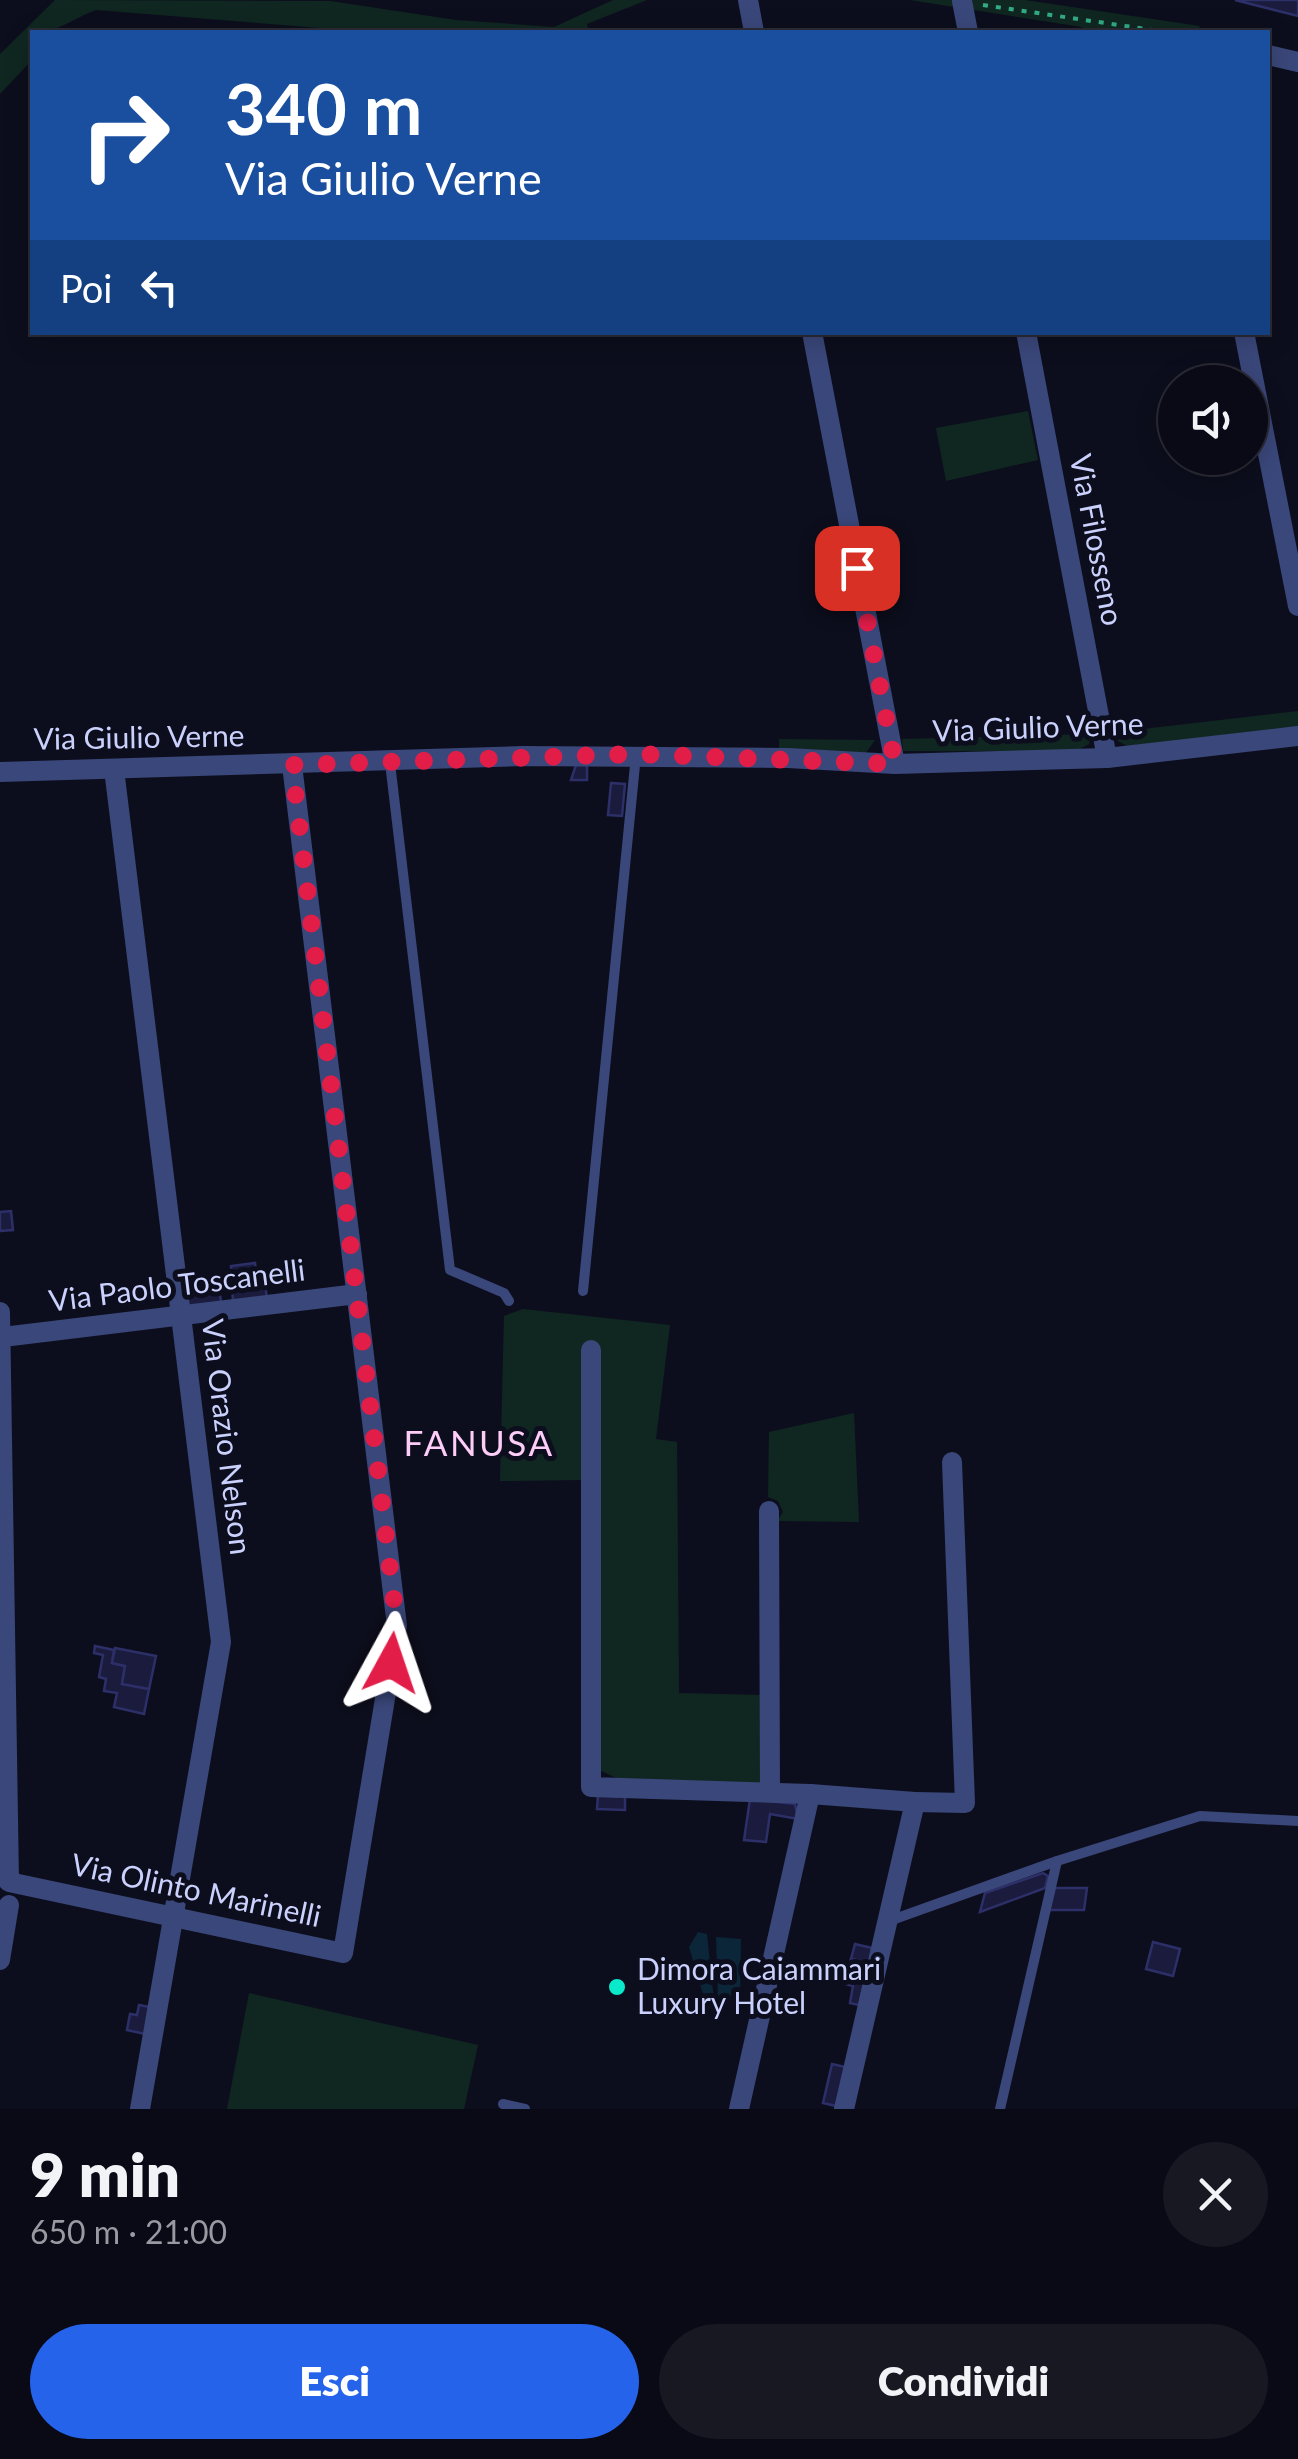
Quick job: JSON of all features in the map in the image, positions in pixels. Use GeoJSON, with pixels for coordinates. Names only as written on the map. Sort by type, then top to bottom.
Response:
{"type":"FeatureCollection","features":[{"type":"Feature","properties":{"kind":"street"},"geometry":{"type":"LineString","coordinates":[[748,0],[754,30]]}},
{"type":"Feature","properties":{"kind":"street"},"geometry":{"type":"LineString","coordinates":[[962,1],[968,30]]}},
{"type":"Feature","properties":{"kind":"street"},"geometry":{"type":"LineString","coordinates":[[1270,55],[1298,62]]}},
{"type":"Feature","properties":{"kind":"street"},"geometry":{"type":"LineString","coordinates":[[813,335],[895,764]]}},
{"type":"Feature","properties":{"kind":"street","name":"Via Filosseno"},"geometry":{"type":"LineString","coordinates":[[1027,335],[1107,758]]}},
{"type":"Feature","properties":{"kind":"street"},"geometry":{"type":"LineString","coordinates":[[1245,335],[1298,606]]}},
{"type":"Feature","properties":{"kind":"street","name":"Via Giulio Verne"},"geometry":{"type":"LineString","coordinates":[[0,772],[636,754],[895,764],[1107,758],[1298,736]]}},
{"type":"Feature","properties":{"kind":"street","name":"Via Olinto Marinelli"},"geometry":{"type":"LineString","coordinates":[[0,1312],[8,1882],[343,1953],[397,1626],[292,765]]}},
{"type":"Feature","properties":{"kind":"street","name":"Via Orazio Nelson"},"geometry":{"type":"LineString","coordinates":[[114,769],[222,1642],[140,2109]]}},
{"type":"Feature","properties":{"kind":"street","name":"Via Paolo Toscanelli"},"geometry":{"type":"LineString","coordinates":[[3,1338],[357,1294]]}},
{"type":"Feature","properties":{"kind":"street"},"geometry":{"type":"LineString","coordinates":[[591,1350],[590,1788],[770,1792],[965,1803],[952,1462]]}},
{"type":"Feature","properties":{"kind":"street"},"geometry":{"type":"LineString","coordinates":[[770,1511],[770,1792]]}},
{"type":"Feature","properties":{"kind":"street"},"geometry":{"type":"LineString","coordinates":[[739,2109],[810,1794]]}},
{"type":"Feature","properties":{"kind":"street"},"geometry":{"type":"LineString","coordinates":[[844,2109],[915,1802]]}},
{"type":"Feature","properties":{"kind":"street"},"geometry":{"type":"LineString","coordinates":[[0,1960],[9,1906]]}},
{"type":"Feature","properties":{"kind":"lane"},"geometry":{"type":"LineString","coordinates":[[583,1291],[636,754]]}},
{"type":"Feature","properties":{"kind":"lane"},"geometry":{"type":"LineString","coordinates":[[390,763],[450,1270],[504,1293],[509,1301]]}},
{"type":"Feature","properties":{"kind":"lane"},"geometry":{"type":"LineString","coordinates":[[886,1922],[1057,1861],[1200,1816],[1298,1821]]}},
{"type":"Feature","properties":{"kind":"lane"},"geometry":{"type":"LineString","coordinates":[[1000,2109],[1057,1861]]}},
{"type":"Feature","properties":{"kind":"lane"},"geometry":{"type":"LineString","coordinates":[[503,2104],[525,2109]]}},
{"type":"Feature","properties":{"kind":"path"},"geometry":{"type":"LineString","coordinates":[[962,1],[1153,30]]}},
{"type":"Feature","properties":{"kind":"green space"},"geometry":{"type":"Polygon","coordinates":[[[55,0],[330,1],[456,20],[554,27],[613,0],[647,0],[587,24],[588,30],[345,30],[96,10],[58,27],[30,30],[30,62],[0,94],[0,54],[55,0]]]}},
{"type":"Feature","properties":{"kind":"green space"},"geometry":{"type":"Polygon","coordinates":[[[910,0],[1025,0],[1200,26],[1198,30],[1081,27],[910,0]]]}},
{"type":"Feature","properties":{"kind":"green space"},"geometry":{"type":"Polygon","coordinates":[[[1028,411],[1038,460],[946,481],[936,428],[1028,411]]]}},
{"type":"Feature","properties":{"kind":"green space"},"geometry":{"type":"Polygon","coordinates":[[[1298,711],[1298,727],[1127,746],[1118,741],[1117,732],[1298,711]]]}},
{"type":"Feature","properties":{"kind":"green space"},"geometry":{"type":"Polygon","coordinates":[[[1091,734],[1089,744],[1078,750],[1056,751],[903,751],[902,739],[1091,734]]]}},
{"type":"Feature","properties":{"kind":"green space"},"geometry":{"type":"Polygon","coordinates":[[[779,739],[875,740],[865,754],[779,752],[779,739]]]}},
{"type":"Feature","properties":{"kind":"green space"},"geometry":{"type":"Polygon","coordinates":[[[523,1309],[670,1325],[656,1439],[677,1442],[679,1693],[760,1695],[762,1785],[623,1781],[599,1770],[582,1480],[500,1481],[504,1316],[523,1309]]]}},
{"type":"Feature","properties":{"kind":"green space"},"geometry":{"type":"Polygon","coordinates":[[[854,1413],[859,1522],[777,1521],[783,1512],[778,1501],[768,1497],[769,1432],[854,1413]]]}},
{"type":"Feature","properties":{"kind":"green space"},"geometry":{"type":"Polygon","coordinates":[[[249,1993],[478,2045],[464,2109],[227,2109],[249,1993]]]}},
{"type":"Feature","properties":{"kind":"water"},"geometry":{"type":"Polygon","coordinates":[[[698,1932],[707,1934],[714,2001],[706,2004],[689,1947],[698,1932]]]}},
{"type":"Feature","properties":{"kind":"water"},"geometry":{"type":"Polygon","coordinates":[[[716,1937],[741,1939],[740,1999],[718,2000],[716,1937]]]}},
{"type":"Feature","properties":{"kind":"building"},"geometry":{"type":"Polygon","coordinates":[[[1235,0],[1298,0],[1298,16],[1235,0]]]}},
{"type":"Feature","properties":{"kind":"building"},"geometry":{"type":"Polygon","coordinates":[[[576,765],[587,765],[587,780],[571,780],[576,765]]]}},
{"type":"Feature","properties":{"kind":"building"},"geometry":{"type":"Polygon","coordinates":[[[611,783],[625,784],[622,816],[608,815],[611,783]]]}},
{"type":"Feature","properties":{"kind":"building"},"geometry":{"type":"Polygon","coordinates":[[[11,1211],[13,1230],[0,1231],[0,1212],[11,1211]]]}},
{"type":"Feature","properties":{"kind":"building"},"geometry":{"type":"Polygon","coordinates":[[[255,1263],[258,1285],[265,1285],[267,1298],[233,1303],[231,1266],[255,1263]]]}},
{"type":"Feature","properties":{"kind":"building"},"geometry":{"type":"Polygon","coordinates":[[[220,1292],[221,1304],[187,1309],[185,1294],[220,1292]]]}},
{"type":"Feature","properties":{"kind":"building"},"geometry":{"type":"Polygon","coordinates":[[[95,1646],[114,1650],[112,1663],[125,1666],[122,1684],[149,1689],[144,1714],[114,1707],[117,1693],[104,1691],[106,1679],[99,1677],[103,1655],[94,1653],[95,1646]]]}},
{"type":"Feature","properties":{"kind":"building"},"geometry":{"type":"Polygon","coordinates":[[[115,1648],[156,1656],[149,1689],[122,1684],[125,1666],[112,1663],[115,1648]]]}},
{"type":"Feature","properties":{"kind":"building"},"geometry":{"type":"Polygon","coordinates":[[[598,1795],[625,1797],[625,1810],[597,1809],[598,1795]]]}},
{"type":"Feature","properties":{"kind":"building"},"geometry":{"type":"Polygon","coordinates":[[[750,1799],[795,1804],[798,1819],[770,1814],[766,1842],[744,1840],[750,1799]]]}},
{"type":"Feature","properties":{"kind":"building"},"geometry":{"type":"Polygon","coordinates":[[[1043,1873],[1048,1876],[1045,1888],[980,1912],[985,1893],[1043,1873]]]}},
{"type":"Feature","properties":{"kind":"building"},"geometry":{"type":"Polygon","coordinates":[[[1055,1888],[1087,1888],[1084,1910],[1049,1910],[1055,1888]]]}},
{"type":"Feature","properties":{"kind":"building"},"geometry":{"type":"Polygon","coordinates":[[[1153,1942],[1180,1949],[1173,1976],[1146,1969],[1153,1942]]]}},
{"type":"Feature","properties":{"kind":"building"},"geometry":{"type":"Polygon","coordinates":[[[855,1944],[872,1948],[869,1963],[851,1959],[855,1944]]]}},
{"type":"Feature","properties":{"kind":"building"},"geometry":{"type":"Polygon","coordinates":[[[851,1959],[869,1963],[859,2005],[850,2003],[853,1986],[846,1984],[851,1959]]]}},
{"type":"Feature","properties":{"kind":"building"},"geometry":{"type":"Polygon","coordinates":[[[139,2005],[150,2007],[145,2034],[127,2030],[130,2014],[137,2015],[139,2005]]]}},
{"type":"Feature","properties":{"kind":"building"},"geometry":{"type":"Polygon","coordinates":[[[832,2064],[845,2067],[836,2106],[823,2103],[832,2064]]]}},
{"type":"Feature","properties":{"kind":"place","name":"Dimora Caiammari Luxury Hotel"},"geometry":{"type":"Point","coordinates":[617,1987]}},
{"type":"Feature","properties":{"kind":"district","name":"FANUSA"},"geometry":{"type":"Point","coordinates":[479,1444]}},
{"type":"Feature","properties":{"kind":"route"},"geometry":{"type":"LineString","coordinates":[[391,1663],[397,1626],[292,765],[636,754],[895,764],[857,568]]}}]}
